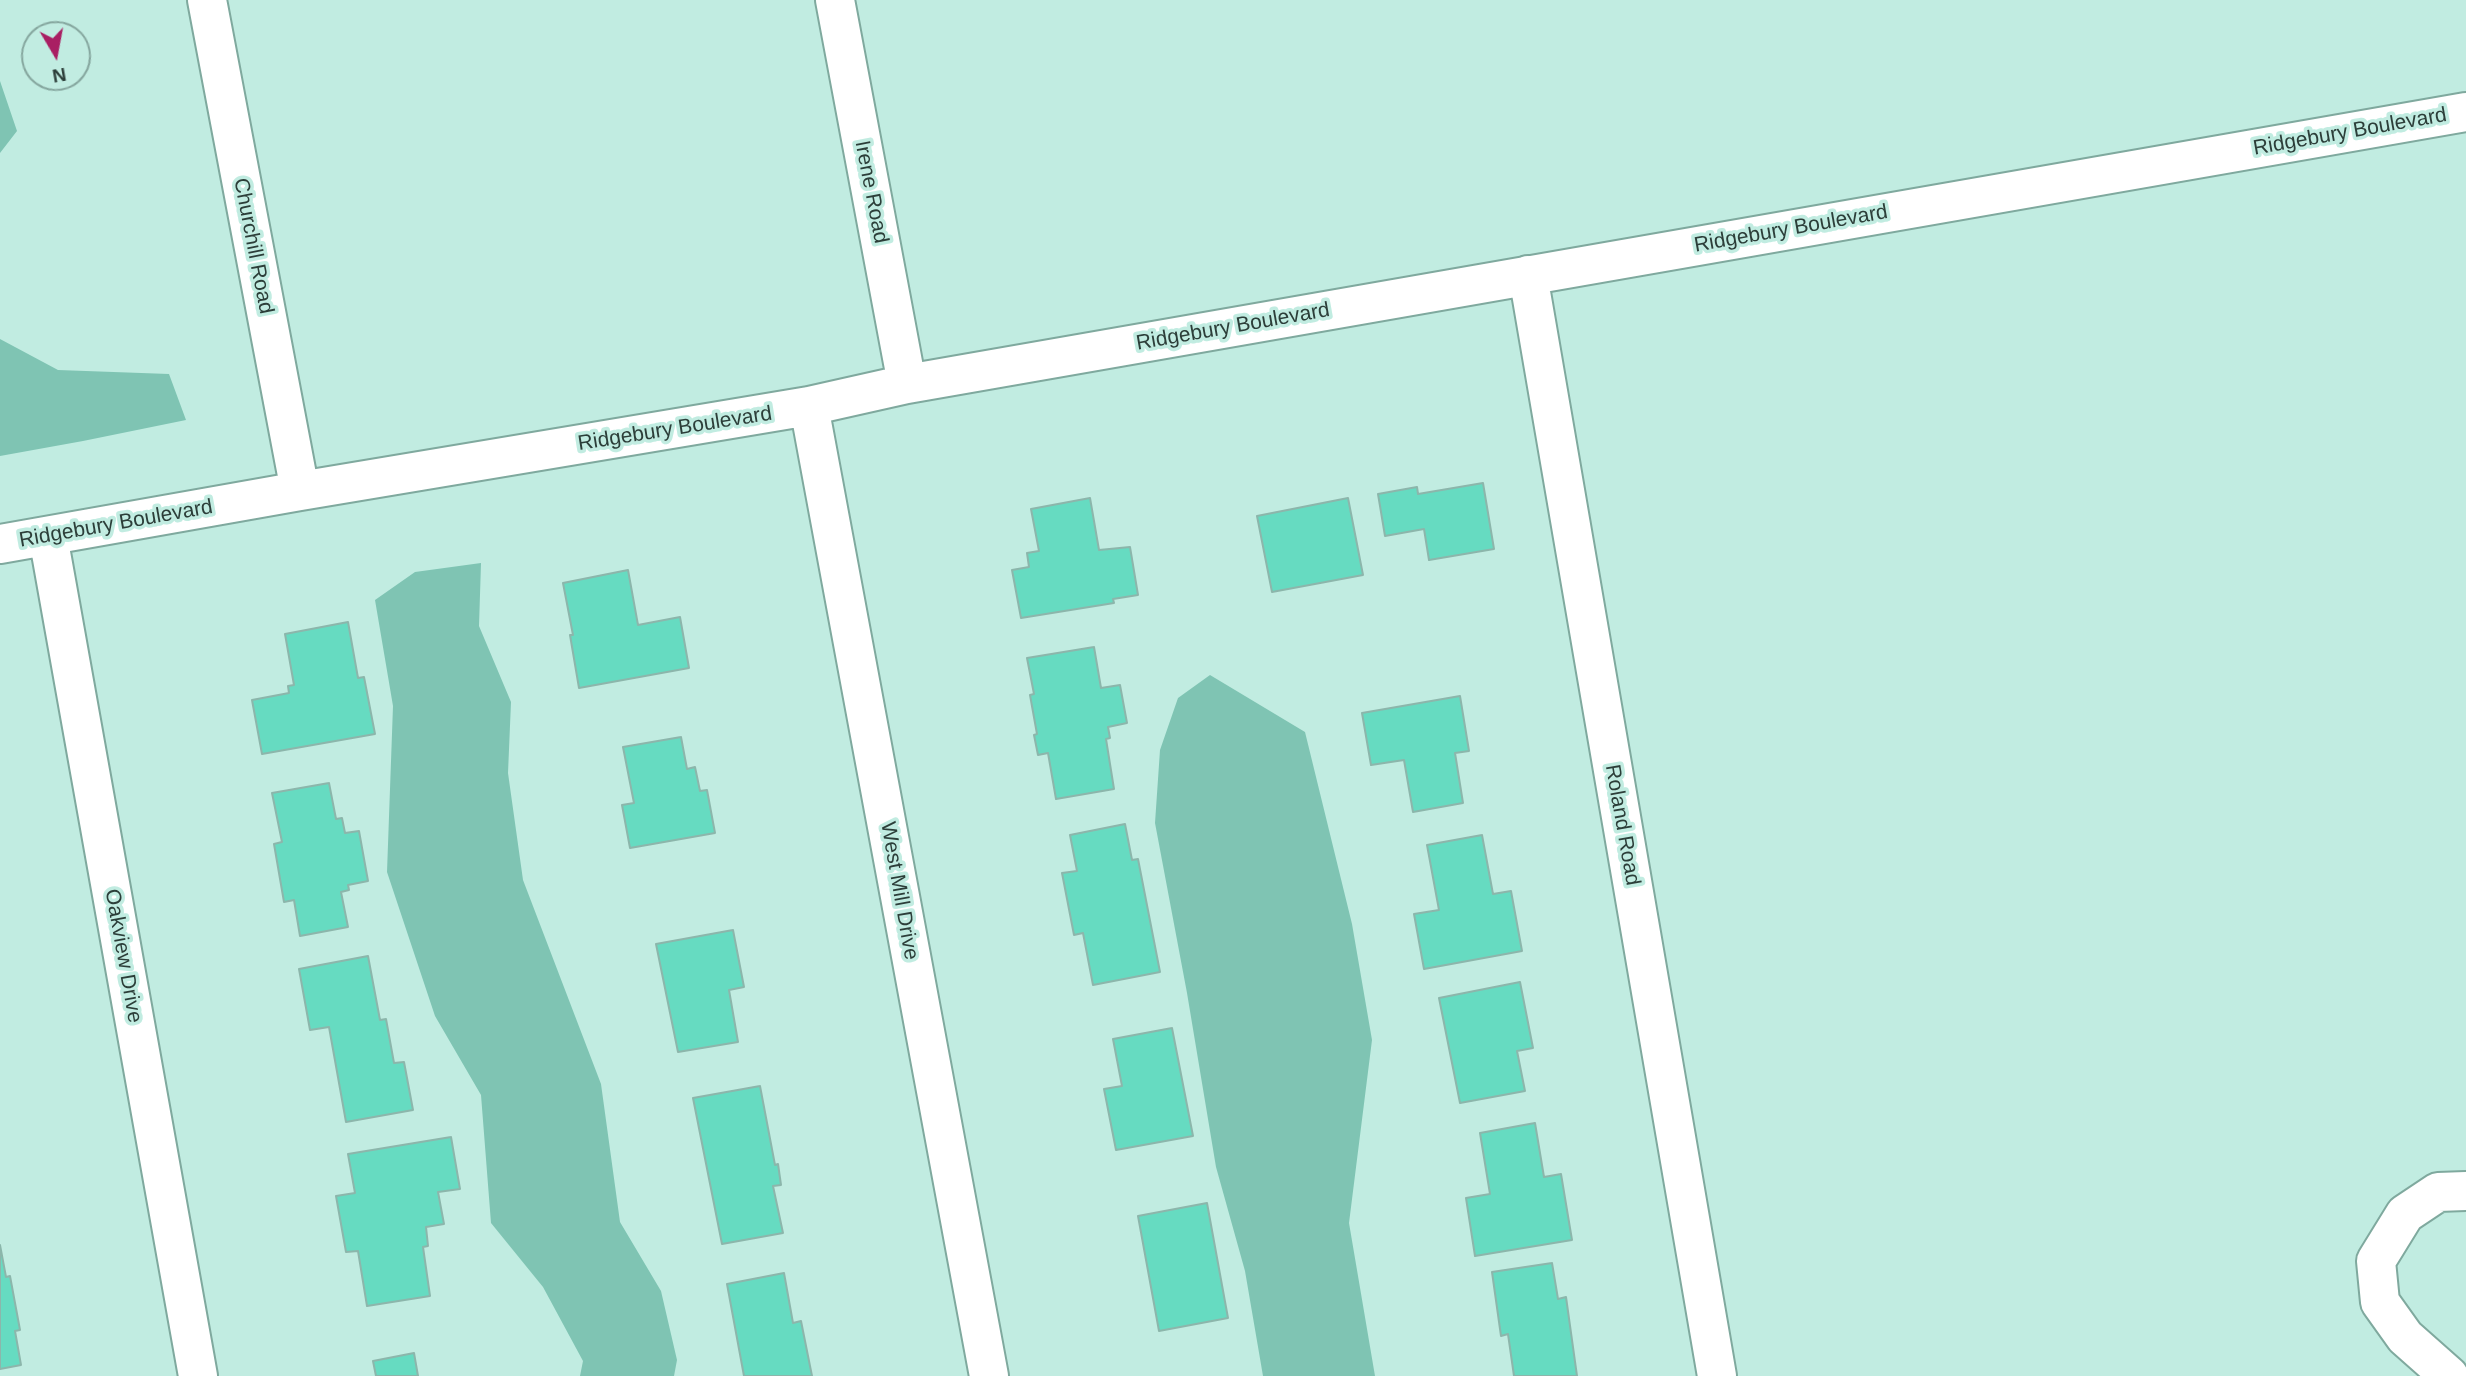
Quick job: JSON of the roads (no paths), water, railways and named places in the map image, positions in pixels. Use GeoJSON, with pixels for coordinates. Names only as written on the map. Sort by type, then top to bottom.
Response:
{"type":"FeatureCollection","features":[{"type":"Feature","properties":{"kind":"street","name":"Churchill Road"},"geometry":{"type":"LineString","coordinates":[[207,0],[300,491]]}},
{"type":"Feature","properties":{"kind":"street","name":"Irene Road"},"geometry":{"type":"LineString","coordinates":[[835,0],[907,384]]}},
{"type":"Feature","properties":{"kind":"street","name":"Ridgebury Boulevard"},"geometry":{"type":"LineString","coordinates":[[0,544],[809,406],[907,384],[2466,112]]}},
{"type":"Feature","properties":{"kind":"street","name":"Roland Road"},"geometry":{"type":"LineString","coordinates":[[1528,275],[1717,1376]]}},
{"type":"Feature","properties":{"kind":"street","name":"West Mill Drive"},"geometry":{"type":"LineString","coordinates":[[809,406],[989,1376]]}},
{"type":"Feature","properties":{"kind":"street","name":"Oakview Drive"},"geometry":{"type":"LineString","coordinates":[[48,536],[198,1376]]}},
{"type":"Feature","properties":{"kind":"street"},"geometry":{"type":"LineString","coordinates":[[2449,1376],[2405,1337],[2380,1302],[2376,1261],[2405,1214],[2438,1192],[2466,1191]]}}]}
